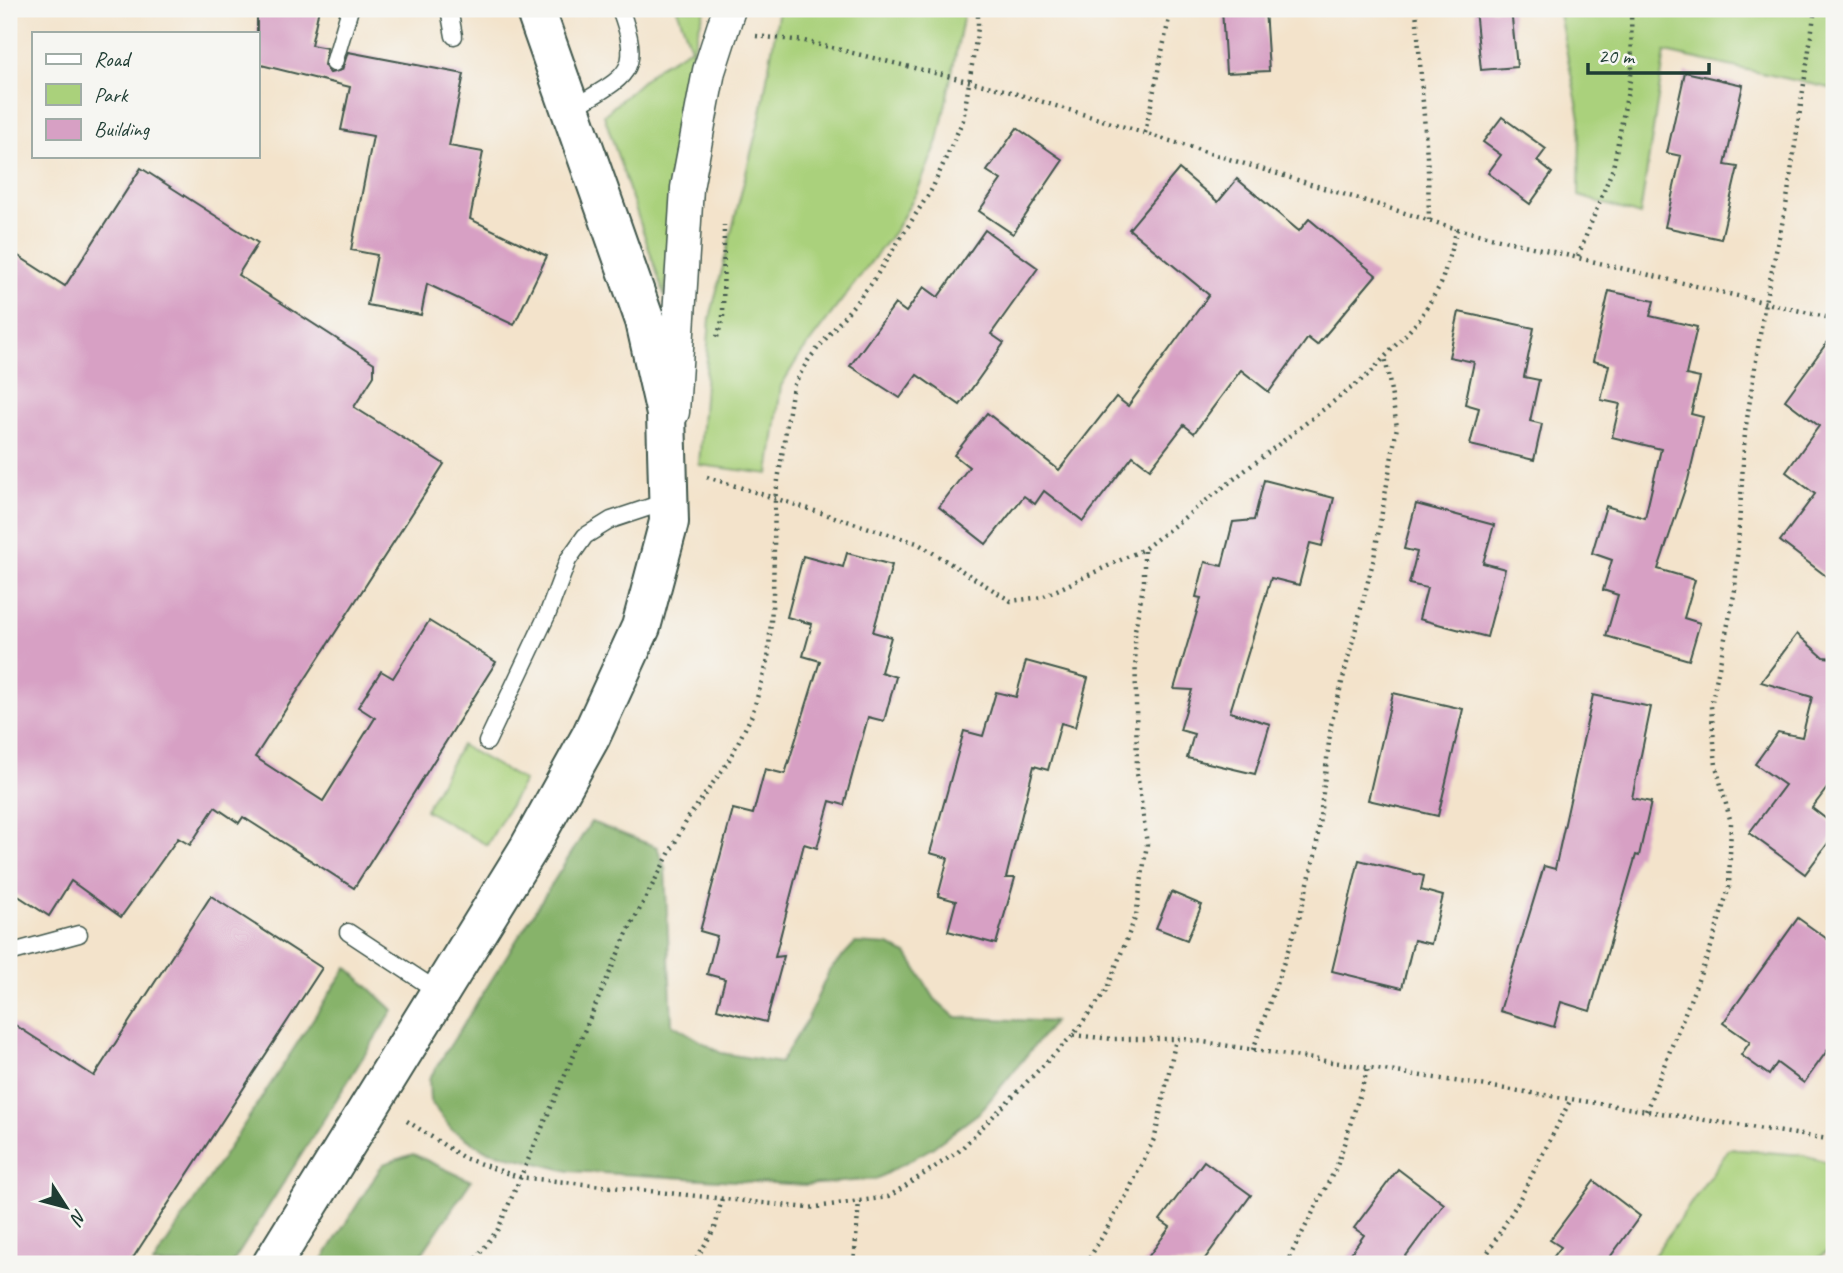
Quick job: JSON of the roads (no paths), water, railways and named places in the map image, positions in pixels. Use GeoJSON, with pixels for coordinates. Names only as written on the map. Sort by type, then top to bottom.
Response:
{"type":"FeatureCollection","features":[{"type":"Feature","properties":{"kind":"street"},"geometry":{"type":"LineString","coordinates":[[535,9],[645,321],[666,414],[669,483]]}},
{"type":"Feature","properties":{"kind":"street"},"geometry":{"type":"LineString","coordinates":[[272,1264],[529,848],[621,677],[641,627],[657,576],[668,522],[687,188],[709,71],[725,21]]}},
{"type":"Feature","properties":{"kind":"lane"},"geometry":{"type":"LineString","coordinates":[[334,63],[350,9]]}},
{"type":"Feature","properties":{"kind":"lane"},"geometry":{"type":"LineString","coordinates":[[449,9],[454,36]]}},
{"type":"Feature","properties":{"kind":"lane"},"geometry":{"type":"LineString","coordinates":[[569,110],[620,78],[627,68],[633,53],[620,9]]}},
{"type":"Feature","properties":{"kind":"lane"},"geometry":{"type":"LineString","coordinates":[[487,742],[548,613],[568,560],[584,536],[669,483]]}},
{"type":"Feature","properties":{"kind":"lane"},"geometry":{"type":"LineString","coordinates":[[348,932],[440,993]]}},
{"type":"Feature","properties":{"kind":"lane"},"geometry":{"type":"LineString","coordinates":[[9,953],[79,934]]}}]}
